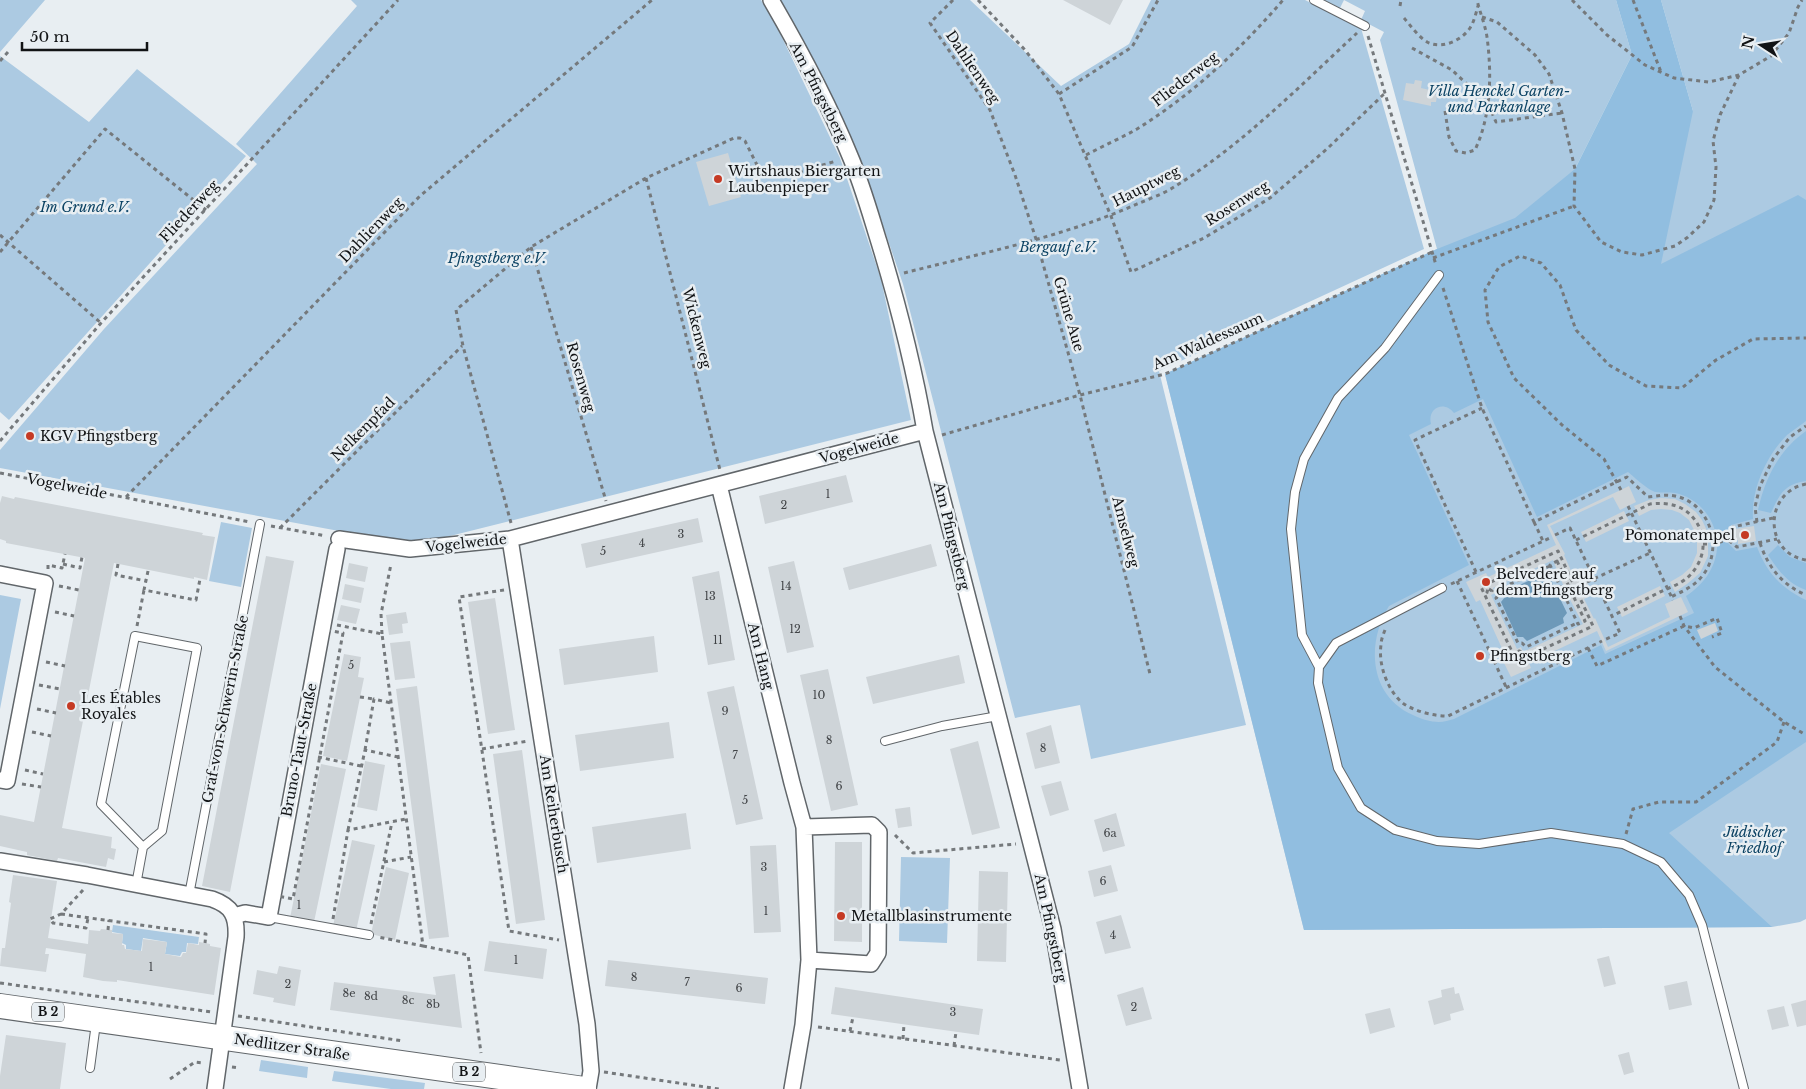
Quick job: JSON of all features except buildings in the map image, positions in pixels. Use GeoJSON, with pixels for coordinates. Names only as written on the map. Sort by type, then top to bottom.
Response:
{"type":"FeatureCollection","features":[{"type":"Feature","properties":{"kind":"main road","name":"Nedlitzer Straße"},"geometry":{"type":"LineString","coordinates":[[0,1006],[223,1037],[530,1085],[584,1089]]}},
{"type":"Feature","properties":{"kind":"street","name":"Am Pfingstberg"},"geometry":{"type":"LineString","coordinates":[[771,0],[813,78],[851,156],[862,184],[890,276],[926,435],[1054,929],[1080,1089]]}},
{"type":"Feature","properties":{"kind":"street","name":"Vogelweide"},"geometry":{"type":"LineString","coordinates":[[338,544],[410,549],[510,539],[719,485],[926,435]]}},
{"type":"Feature","properties":{"kind":"street","name":"Am Hang"},"geometry":{"type":"LineString","coordinates":[[719,485],[804,826],[810,960],[803,1025],[792,1089]]}},
{"type":"Feature","properties":{"kind":"street","name":"Am Reiherbusch"},"geometry":{"type":"LineString","coordinates":[[510,539],[587,1024],[591,1070],[588,1089]]}},
{"type":"Feature","properties":{"kind":"street","name":"Bruno-Taut-Straße"},"geometry":{"type":"LineString","coordinates":[[269,917],[338,544]]}},
{"type":"Feature","properties":{"kind":"street"},"geometry":{"type":"LineString","coordinates":[[0,574],[45,583],[7,781],[0,780]]}},
{"type":"Feature","properties":{"kind":"street"},"geometry":{"type":"LineString","coordinates":[[804,826],[872,825],[879,832],[878,953],[871,964],[810,960]]}},
{"type":"Feature","properties":{"kind":"street"},"geometry":{"type":"LineString","coordinates":[[0,861],[87,875],[189,895],[222,903],[229,909],[234,916],[237,926],[215,1089]]}},
{"type":"Feature","properties":{"kind":"street"},"geometry":{"type":"LineString","coordinates":[[234,916],[244,913],[269,917]]}},
{"type":"Feature","properties":{"kind":"lane"},"geometry":{"type":"LineString","coordinates":[[1314,0],[1365,26]]}},
{"type":"Feature","properties":{"kind":"lane"},"geometry":{"type":"LineString","coordinates":[[1320,667],[1302,634],[1291,529],[1295,492],[1304,459],[1338,398],[1385,348],[1439,275]]}},
{"type":"Feature","properties":{"kind":"lane","name":"Graf-von-Schwerin-Straße"},"geometry":{"type":"LineString","coordinates":[[189,895],[260,524]]}},
{"type":"Feature","properties":{"kind":"lane"},"geometry":{"type":"LineString","coordinates":[[1442,588],[1336,643],[1320,667],[1318,683],[1338,768],[1361,808],[1395,830],[1437,841],[1479,844],[1551,833],[1623,844],[1661,862],[1689,895],[1702,925],[1744,1089]]}},
{"type":"Feature","properties":{"kind":"lane"},"geometry":{"type":"LineString","coordinates":[[136,885],[143,847],[162,831],[197,648],[135,636],[101,804],[143,847]]}},
{"type":"Feature","properties":{"kind":"lane"},"geometry":{"type":"LineString","coordinates":[[885,741],[942,726],[998,716]]}},
{"type":"Feature","properties":{"kind":"lane"},"geometry":{"type":"LineString","coordinates":[[269,917],[369,935]]}},
{"type":"Feature","properties":{"kind":"lane"},"geometry":{"type":"LineString","coordinates":[[90,1068],[96,1019]]}},
{"type":"Feature","properties":{"kind":"path","name":"Fliederweg"},"geometry":{"type":"LineString","coordinates":[[0,441],[101,323],[398,0]]}},
{"type":"Feature","properties":{"kind":"path","name":"Dahlienweg"},"geometry":{"type":"LineString","coordinates":[[126,497],[420,196],[652,0]]}},
{"type":"Feature","properties":{"kind":"path","name":"Dahlienweg"},"geometry":{"type":"LineString","coordinates":[[952,0],[930,23],[990,110],[1036,239]]}},
{"type":"Feature","properties":{"kind":"path"},"geometry":{"type":"LineString","coordinates":[[978,0],[1025,50],[1059,94],[1110,216]]}},
{"type":"Feature","properties":{"kind":"path"},"geometry":{"type":"LineString","coordinates":[[1059,94],[1132,47],[1158,0]]}},
{"type":"Feature","properties":{"kind":"path","name":"Fliederweg"},"geometry":{"type":"LineString","coordinates":[[1086,155],[1136,129],[1184,96],[1226,62],[1283,0]]}},
{"type":"Feature","properties":{"kind":"path"},"geometry":{"type":"LineString","coordinates":[[1400,6],[1401,0]]}},
{"type":"Feature","properties":{"kind":"path"},"geometry":{"type":"LineString","coordinates":[[1445,111],[1450,137],[1456,151],[1466,153],[1475,150],[1483,134],[1488,104],[1490,72],[1487,37],[1477,0]]}},
{"type":"Feature","properties":{"kind":"path"},"geometry":{"type":"LineString","coordinates":[[1572,0],[1607,35],[1645,65],[1674,78],[1709,82],[1739,75],[1771,56],[1790,33],[1802,0]]}},
{"type":"Feature","properties":{"kind":"path"},"geometry":{"type":"LineString","coordinates":[[1633,0],[1661,73]]}},
{"type":"Feature","properties":{"kind":"path"},"geometry":{"type":"LineString","coordinates":[[1404,18],[1420,36],[1430,43],[1447,44],[1459,39],[1470,28],[1478,5]]}},
{"type":"Feature","properties":{"kind":"path"},"geometry":{"type":"LineString","coordinates":[[1482,17],[1497,22],[1535,55],[1549,74],[1562,113],[1574,169],[1574,206],[1601,242],[1622,252],[1642,255],[1675,246],[1704,222],[1714,200],[1716,167],[1714,141],[1720,116],[1739,75]]}},
{"type":"Feature","properties":{"kind":"path"},"geometry":{"type":"LineString","coordinates":[[1365,26],[1433,258],[1482,408],[1543,541]]}},
{"type":"Feature","properties":{"kind":"path","name":"Hauptweg"},"geometry":{"type":"LineString","coordinates":[[890,276],[1036,239],[1110,216],[1174,188],[1224,151],[1279,106],[1365,26]]}},
{"type":"Feature","properties":{"kind":"path"},"geometry":{"type":"LineString","coordinates":[[1412,48],[1452,70],[1488,104],[1496,122],[1562,113]]}},
{"type":"Feature","properties":{"kind":"path"},"geometry":{"type":"LineString","coordinates":[[0,61],[8,52]]}},
{"type":"Feature","properties":{"kind":"path","name":"Rosenweg"},"geometry":{"type":"LineString","coordinates":[[1110,216],[1131,272],[1204,238],[1270,198],[1328,148],[1386,93]]}},
{"type":"Feature","properties":{"kind":"path"},"geometry":{"type":"LineString","coordinates":[[0,252],[105,129],[206,210]]}},
{"type":"Feature","properties":{"kind":"path"},"geometry":{"type":"LineString","coordinates":[[510,539],[511,524],[463,346],[456,310],[531,247],[646,178],[734,138],[740,138],[745,141],[757,165],[764,170],[783,175],[794,174],[851,156]]}},
{"type":"Feature","properties":{"kind":"path","name":"Wickenweg"},"geometry":{"type":"LineString","coordinates":[[646,178],[717,452],[720,468],[719,485]]}},
{"type":"Feature","properties":{"kind":"path"},"geometry":{"type":"LineString","coordinates":[[1433,258],[1574,206]]}},
{"type":"Feature","properties":{"kind":"path"},"geometry":{"type":"LineString","coordinates":[[0,236],[101,323]]}},
{"type":"Feature","properties":{"kind":"path","name":"Grüne Aue"},"geometry":{"type":"LineString","coordinates":[[1036,239],[1080,396]]}},
{"type":"Feature","properties":{"kind":"path","name":"Rosenweg"},"geometry":{"type":"LineString","coordinates":[[531,247],[609,513]]}},
{"type":"Feature","properties":{"kind":"path","name":"Am Waldessaum"},"geometry":{"type":"LineString","coordinates":[[926,435],[1165,374],[1432,252]]}},
{"type":"Feature","properties":{"kind":"path"},"geometry":{"type":"LineString","coordinates":[[1620,490],[1604,458],[1562,425],[1514,378],[1488,322],[1485,290],[1499,267],[1520,256],[1540,264],[1560,285],[1576,330],[1609,365],[1646,386],[1682,388],[1716,360],[1753,339],[1806,338]]}},
{"type":"Feature","properties":{"kind":"path","name":"Nelkenpfad"},"geometry":{"type":"LineString","coordinates":[[280,528],[463,346]]}},
{"type":"Feature","properties":{"kind":"path","name":"Amselweg"},"geometry":{"type":"LineString","coordinates":[[1080,396],[1150,674]]}},
{"type":"Feature","properties":{"kind":"path"},"geometry":{"type":"LineString","coordinates":[[1476,572],[1415,440],[1482,408]]}},
{"type":"Feature","properties":{"kind":"path"},"geometry":{"type":"LineString","coordinates":[[1756,522],[1755,506],[1760,486],[1773,459],[1790,437],[1806,426]]}},
{"type":"Feature","properties":{"kind":"path","name":"Vogelweide"},"geometry":{"type":"LineString","coordinates":[[0,473],[280,528],[338,544]]}},
{"type":"Feature","properties":{"kind":"path"},"geometry":{"type":"LineString","coordinates":[[1534,522],[1627,477],[1648,497],[1675,496],[1687,501],[1699,509],[1706,518],[1712,532],[1712,556],[1703,575],[1690,588],[1672,599],[1628,506]]}},
{"type":"Feature","properties":{"kind":"path"},"geometry":{"type":"LineString","coordinates":[[1806,484],[1790,489],[1782,498],[1773,518],[1777,539],[1790,555],[1806,560]]}},
{"type":"Feature","properties":{"kind":"path"},"geometry":{"type":"LineString","coordinates":[[1576,540],[1650,504],[1673,504],[1682,508],[1698,524],[1702,535],[1703,554],[1695,570],[1685,580],[1612,616]]}},
{"type":"Feature","properties":{"kind":"path"},"geometry":{"type":"LineString","coordinates":[[1728,540],[1733,527],[1773,518]]}},
{"type":"Feature","properties":{"kind":"path"},"geometry":{"type":"LineString","coordinates":[[1394,612],[1386,626],[1380,646],[1382,668],[1391,689],[1404,703],[1436,716],[1448,716],[1507,689],[1620,633],[1570,528],[1457,581],[1507,689]]}},
{"type":"Feature","properties":{"kind":"path"},"geometry":{"type":"LineString","coordinates":[[1728,540],[1737,547],[1777,539]]}},
{"type":"Feature","properties":{"kind":"path"},"geometry":{"type":"LineString","coordinates":[[1703,544],[1713,544],[1728,540]]}},
{"type":"Feature","properties":{"kind":"path"},"geometry":{"type":"LineString","coordinates":[[1760,543],[1765,556],[1777,576],[1798,592],[1806,595]]}},
{"type":"Feature","properties":{"kind":"path"},"geometry":{"type":"LineString","coordinates":[[1489,605],[1516,662],[1522,659],[1522,657],[1593,626],[1558,550],[1489,583],[1489,589],[1492,591],[1490,594],[1487,592],[1486,585],[1481,587],[1512,652]]}},
{"type":"Feature","properties":{"kind":"path"},"geometry":{"type":"LineString","coordinates":[[1587,582],[1650,552]]}},
{"type":"Feature","properties":{"kind":"path"},"geometry":{"type":"LineString","coordinates":[[63,564],[80,568],[82,557]]}},
{"type":"Feature","properties":{"kind":"path"},"geometry":{"type":"LineString","coordinates":[[1557,561],[1585,621],[1526,647],[1522,643],[1518,643],[1496,598],[1500,593],[1499,589],[1550,566],[1557,561]]}},
{"type":"Feature","properties":{"kind":"path"},"geometry":{"type":"LineString","coordinates":[[118,564],[116,575],[146,581]]}},
{"type":"Feature","properties":{"kind":"path"},"geometry":{"type":"LineString","coordinates":[[391,564],[381,614],[382,634],[423,946]]}},
{"type":"Feature","properties":{"kind":"path"},"geometry":{"type":"LineString","coordinates":[[1550,566],[1565,592],[1577,623]]}},
{"type":"Feature","properties":{"kind":"path"},"geometry":{"type":"LineString","coordinates":[[135,636],[148,571]]}},
{"type":"Feature","properties":{"kind":"path"},"geometry":{"type":"LineString","coordinates":[[144,590],[196,600],[200,578]]}},
{"type":"Feature","properties":{"kind":"path"},"geometry":{"type":"LineString","coordinates":[[518,588],[459,597],[509,932],[574,942]]}},
{"type":"Feature","properties":{"kind":"path"},"geometry":{"type":"LineString","coordinates":[[1680,616],[1684,626],[1715,667],[1784,722],[1806,735]]}},
{"type":"Feature","properties":{"kind":"path"},"geometry":{"type":"LineString","coordinates":[[1588,648],[1596,666],[1684,626],[1694,628],[1717,618],[1722,633],[1712,637]]}},
{"type":"Feature","properties":{"kind":"path"},"geometry":{"type":"LineString","coordinates":[[323,622],[382,634]]}},
{"type":"Feature","properties":{"kind":"path"},"geometry":{"type":"LineString","coordinates":[[30,660],[65,666]]}},
{"type":"Feature","properties":{"kind":"path"},"geometry":{"type":"LineString","coordinates":[[360,697],[392,703]]}},
{"type":"Feature","properties":{"kind":"path"},"geometry":{"type":"LineString","coordinates":[[331,928],[374,700]]}},
{"type":"Feature","properties":{"kind":"path"},"geometry":{"type":"LineString","coordinates":[[1623,844],[1633,809],[1659,802],[1696,802],[1777,742],[1784,722]]}},
{"type":"Feature","properties":{"kind":"path"},"geometry":{"type":"LineString","coordinates":[[482,749],[542,739]]}},
{"type":"Feature","properties":{"kind":"path"},"geometry":{"type":"LineString","coordinates":[[365,750],[398,757]]}},
{"type":"Feature","properties":{"kind":"path"},"geometry":{"type":"LineString","coordinates":[[299,753],[361,766]]}},
{"type":"Feature","properties":{"kind":"path"},"geometry":{"type":"LineString","coordinates":[[348,830],[406,819]]}},
{"type":"Feature","properties":{"kind":"path"},"geometry":{"type":"LineString","coordinates":[[392,822],[369,935],[468,955],[481,1053]]}},
{"type":"Feature","properties":{"kind":"path"},"geometry":{"type":"LineString","coordinates":[[879,832],[894,835],[913,853],[1032,843]]}},
{"type":"Feature","properties":{"kind":"path"},"geometry":{"type":"LineString","coordinates":[[384,862],[411,857]]}},
{"type":"Feature","properties":{"kind":"path"},"geometry":{"type":"LineString","coordinates":[[87,875],[85,888],[61,914],[50,919],[53,923],[86,928],[88,918]]}},
{"type":"Feature","properties":{"kind":"path"},"geometry":{"type":"LineString","coordinates":[[61,914],[206,934],[205,943]]}},
{"type":"Feature","properties":{"kind":"path"},"geometry":{"type":"LineString","coordinates":[[108,930],[109,920]]}},
{"type":"Feature","properties":{"kind":"path"},"geometry":{"type":"LineString","coordinates":[[0,983],[226,1014]]}},
{"type":"Feature","properties":{"kind":"path"},"geometry":{"type":"LineString","coordinates":[[850,1031],[853,1017]]}},
{"type":"Feature","properties":{"kind":"path"},"geometry":{"type":"LineString","coordinates":[[902,1039],[904,1024]]}},
{"type":"Feature","properties":{"kind":"path"},"geometry":{"type":"LineString","coordinates":[[803,1025],[1076,1063]]}},
{"type":"Feature","properties":{"kind":"path"},"geometry":{"type":"LineString","coordinates":[[954,1046],[956,1032]]}},
{"type":"Feature","properties":{"kind":"green space"},"geometry":{"type":"Polygon","coordinates":[[[0,0],[45,0],[0,52],[0,0]]]}},
{"type":"Feature","properties":{"kind":"green space","name":"Pfingstberg e.V."},"geometry":{"type":"Polygon","coordinates":[[[351,0],[761,0],[775,23],[840,158],[881,279],[911,420],[438,539],[393,541],[0,468],[0,450],[104,329],[257,164],[236,144],[357,6],[351,0]]]}},
{"type":"Feature","properties":{"kind":"green space","name":"Bergauf e.V."},"geometry":{"type":"Polygon","coordinates":[[[778,0],[970,0],[1061,86],[1129,44],[1151,0],[1305,0],[1361,28],[1424,249],[1159,371],[1246,725],[1091,759],[1080,705],[1015,718],[903,284],[858,153],[778,0]]]}},
{"type":"Feature","properties":{"kind":"green space"},"geometry":{"type":"Polygon","coordinates":[[[1324,0],[1344,0],[1340,8],[1324,0]]]}},
{"type":"Feature","properties":{"kind":"green space"},"geometry":{"type":"Polygon","coordinates":[[[1344,0],[1616,0],[1632,55],[1575,169],[1693,111],[1661,0],[1806,0],[1806,919],[1800,922],[1772,927],[1304,930],[1165,374],[1437,249],[1380,40],[1384,32],[1361,20],[1365,11],[1344,0]]]}},
{"type":"Feature","properties":{"kind":"green space","name":"Im Grund e.V."},"geometry":{"type":"Polygon","coordinates":[[[0,56],[89,122],[137,69],[246,156],[9,420],[0,412],[0,56]]]}},
{"type":"Feature","properties":{"kind":"green space"},"geometry":{"type":"Polygon","coordinates":[[[221,522],[252,528],[241,587],[209,581],[221,522]]]}},
{"type":"Feature","properties":{"kind":"green space"},"geometry":{"type":"Polygon","coordinates":[[[0,595],[21,599],[0,709],[0,595]]]}},
{"type":"Feature","properties":{"kind":"green space"},"geometry":{"type":"Polygon","coordinates":[[[901,857],[950,858],[947,943],[899,941],[901,857]]]}},
{"type":"Feature","properties":{"kind":"green space"},"geometry":{"type":"Polygon","coordinates":[[[113,925],[199,937],[198,944],[187,943],[186,952],[182,952],[180,956],[165,954],[167,942],[143,938],[141,951],[126,949],[126,945],[122,943],[123,934],[112,932],[113,925]]]}},
{"type":"Feature","properties":{"kind":"green space"},"geometry":{"type":"Polygon","coordinates":[[[261,1060],[308,1067],[307,1078],[259,1071],[261,1060]]]}},
{"type":"Feature","properties":{"kind":"green space"},"geometry":{"type":"Polygon","coordinates":[[[334,1071],[425,1083],[424,1089],[391,1089],[332,1081],[334,1071]]]}},
{"type":"Feature","properties":{"kind":"shaded area"},"geometry":{"type":"Polygon","coordinates":[[[1616,0],[1661,0],[1693,111],[1661,264],[1798,195],[1806,200],[1806,421],[1779,443],[1766,463],[1757,485],[1753,519],[1731,525],[1725,540],[1736,551],[1757,547],[1765,565],[1776,579],[1789,590],[1806,600],[1806,742],[1669,833],[1772,927],[1304,930],[1165,374],[1437,249],[1515,218],[1575,169],[1632,55],[1616,0]],[[1483,399],[1454,413],[1446,407],[1437,408],[1431,414],[1431,424],[1409,435],[1469,565],[1389,606],[1377,636],[1376,667],[1380,682],[1387,695],[1398,706],[1429,721],[1441,722],[1454,719],[1601,645],[1605,654],[1694,613],[1686,596],[1703,582],[1711,570],[1716,556],[1717,540],[1711,522],[1700,506],[1693,500],[1675,493],[1653,491],[1628,472],[1537,517],[1483,399]]]}},
{"type":"Feature","properties":{"kind":"shaded area"},"geometry":{"type":"Polygon","coordinates":[[[1806,431],[1806,481],[1792,485],[1783,491],[1771,513],[1758,510],[1774,466],[1788,447],[1806,431]]]}},
{"type":"Feature","properties":{"kind":"shaded area"},"geometry":{"type":"Polygon","coordinates":[[[1778,545],[1790,557],[1806,563],[1806,590],[1789,580],[1768,555],[1778,545]]]}},
{"type":"Feature","properties":{"kind":"shaded area"},"geometry":{"type":"Polygon","coordinates":[[[1541,575],[1545,578],[1550,578],[1567,613],[1563,618],[1564,623],[1527,641],[1523,637],[1517,637],[1501,602],[1505,597],[1505,592],[1541,575]]]}},
{"type":"Feature","properties":{"kind":"place","name":"Wirtshaus Biergarten Laubenpieper"},"geometry":{"type":"Point","coordinates":[718,179]}},
{"type":"Feature","properties":{"kind":"place","name":"KGV Pfingstberg"},"geometry":{"type":"Point","coordinates":[30,436]}},
{"type":"Feature","properties":{"kind":"place","name":"Pomonatempel"},"geometry":{"type":"Point","coordinates":[1745,535]}},
{"type":"Feature","properties":{"kind":"place","name":"Belvedere auf dem Pfingstberg"},"geometry":{"type":"Point","coordinates":[1486,582]}},
{"type":"Feature","properties":{"kind":"place","name":"Pfingstberg"},"geometry":{"type":"Point","coordinates":[1480,656]}},
{"type":"Feature","properties":{"kind":"place","name":"Les Étables Royales"},"geometry":{"type":"Point","coordinates":[71,706]}},
{"type":"Feature","properties":{"kind":"place","name":"Metallblasinstrumente"},"geometry":{"type":"Point","coordinates":[841,916]}},
{"type":"Feature","properties":{"kind":"park label","name":"Villa Henckel Garten- und Parkanlage"},"geometry":{"type":"Point","coordinates":[1499,99]}},
{"type":"Feature","properties":{"kind":"park label","name":"Jüdischer Friedhof"},"geometry":{"type":"Point","coordinates":[1754,840]}}]}
